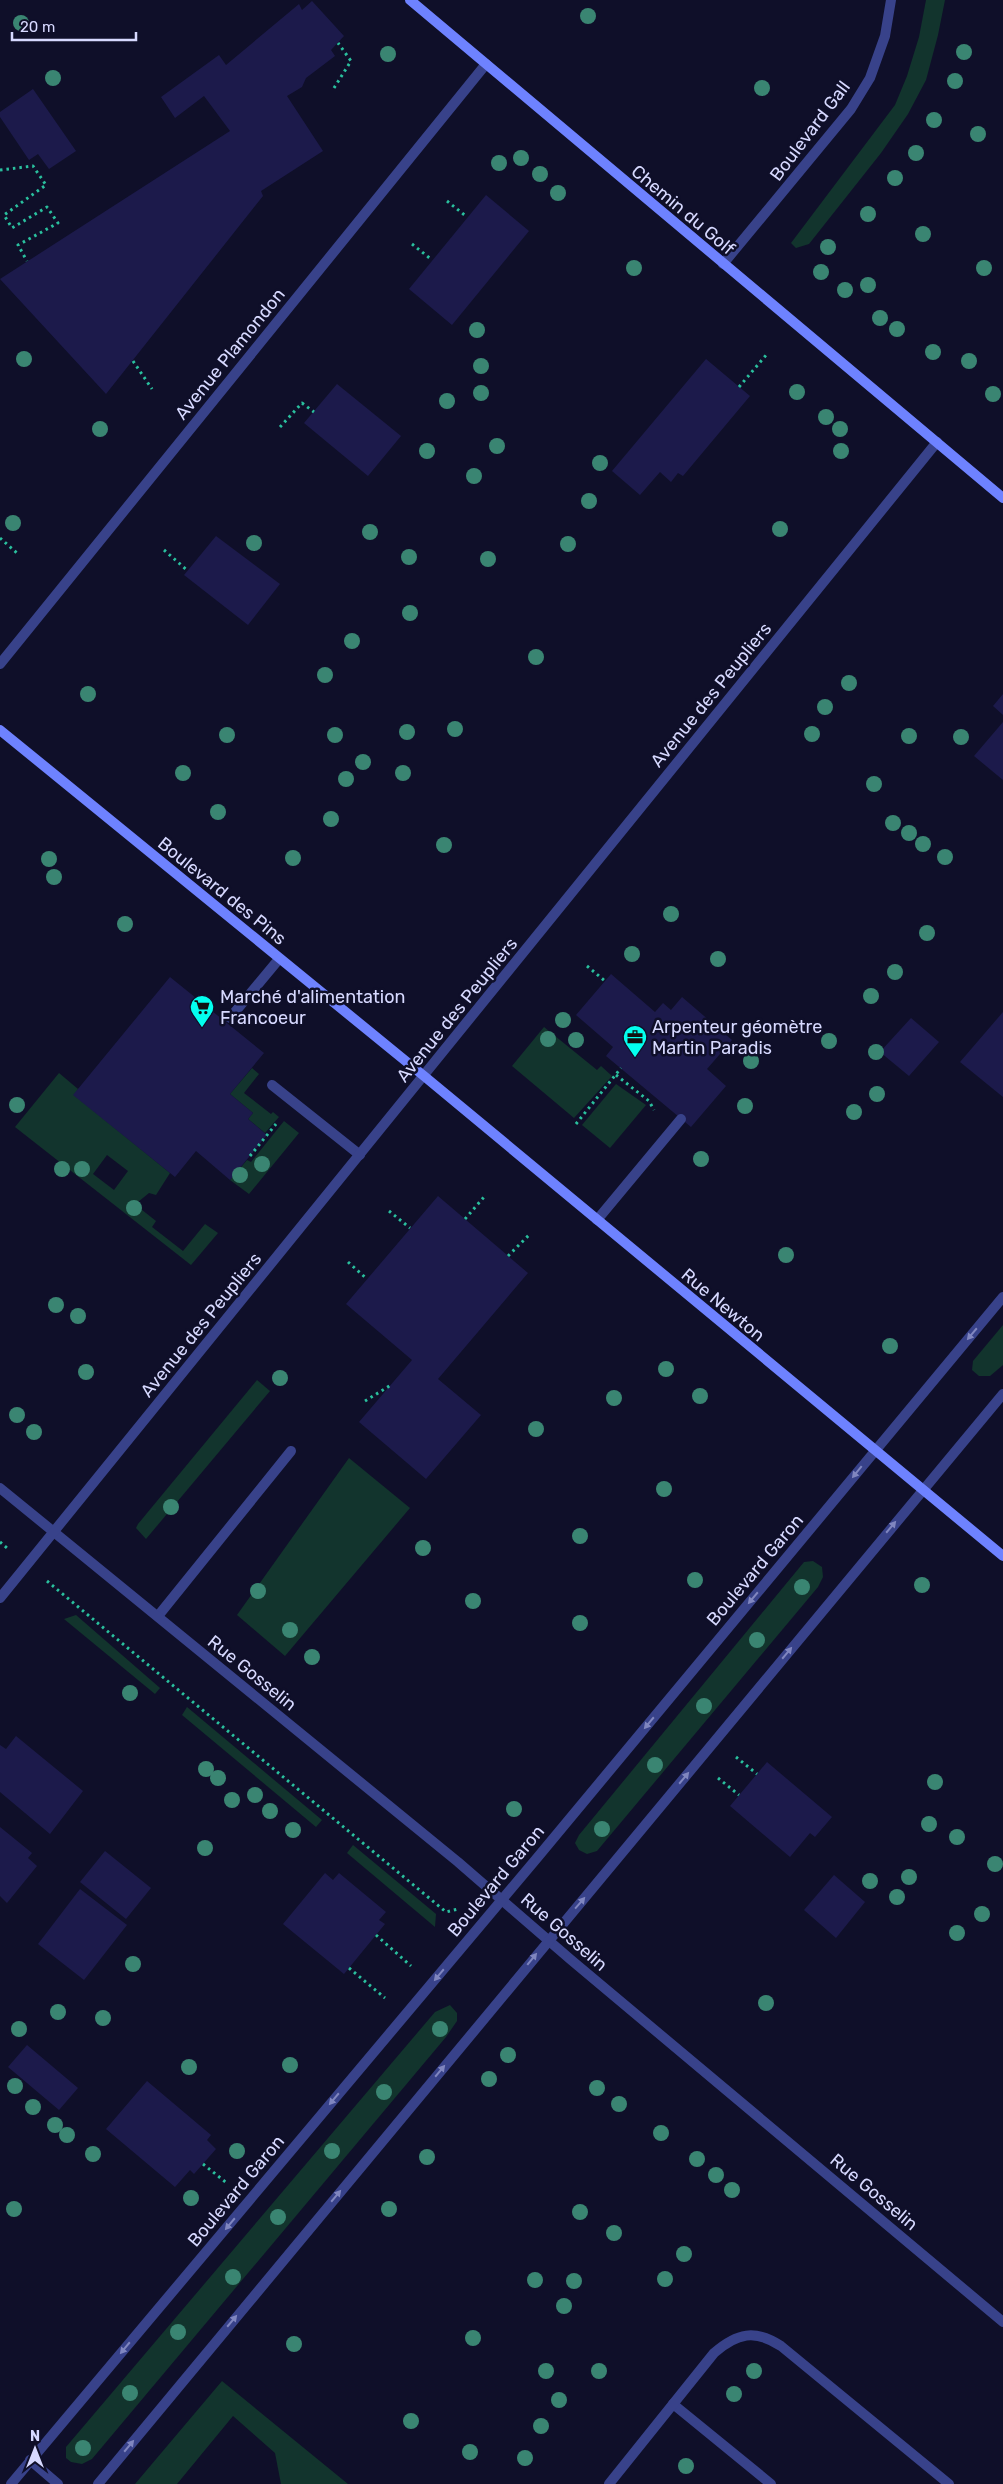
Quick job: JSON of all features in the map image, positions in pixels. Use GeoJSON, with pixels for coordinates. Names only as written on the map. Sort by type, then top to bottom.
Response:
{"type":"FeatureCollection","features":[{"type":"Feature","properties":{"kind":"street","name":"Chemin du Golf"},"geometry":{"type":"LineString","coordinates":[[410,0],[550,116],[722,264],[1003,498]]}},
{"type":"Feature","properties":{"kind":"street","name":"Boulevard Gall"},"geometry":{"type":"LineString","coordinates":[[722,264],[851,109],[870,78],[886,36],[891,0]]}},
{"type":"Feature","properties":{"kind":"street","name":"Avenue Plamondon"},"geometry":{"type":"LineString","coordinates":[[0,664],[486,64]]}},
{"type":"Feature","properties":{"kind":"street","name":"Avenue des Peupliers"},"geometry":{"type":"LineString","coordinates":[[0,1598],[937,442]]}},
{"type":"Feature","properties":{"kind":"street","name":"Boulevard des Pins"},"geometry":{"type":"LineString","coordinates":[[0,730],[424,1076]]}},
{"type":"Feature","properties":{"kind":"street"},"geometry":{"type":"LineString","coordinates":[[230,1018],[279,959]]}},
{"type":"Feature","properties":{"kind":"street","name":"Rue Newton"},"geometry":{"type":"LineString","coordinates":[[424,1076],[1003,1556]]}},
{"type":"Feature","properties":{"kind":"street"},"geometry":{"type":"LineString","coordinates":[[272,1085],[360,1156]]}},
{"type":"Feature","properties":{"kind":"street"},"geometry":{"type":"LineString","coordinates":[[597,1220],[681,1119]]}},
{"type":"Feature","properties":{"kind":"street","name":"Boulevard Garon"},"geometry":{"type":"LineString","coordinates":[[11,2484],[502,1899],[1003,1297]]}},
{"type":"Feature","properties":{"kind":"street"},"geometry":{"type":"LineString","coordinates":[[98,2484],[922,1489],[1003,1394]]}},
{"type":"Feature","properties":{"kind":"street"},"geometry":{"type":"LineString","coordinates":[[158,1616],[291,1451]]}},
{"type":"Feature","properties":{"kind":"street","name":"Rue Gosselin"},"geometry":{"type":"LineString","coordinates":[[0,1488],[55,1531],[502,1899],[548,1940],[1003,2322]]}},
{"type":"Feature","properties":{"kind":"street"},"geometry":{"type":"LineString","coordinates":[[609,2484],[714,2353],[727,2342],[746,2335],[758,2334],[769,2338],[781,2346],[949,2484]]}},
{"type":"Feature","properties":{"kind":"street"},"geometry":{"type":"LineString","coordinates":[[673,2404],[771,2484]]}},
{"type":"Feature","properties":{"kind":"street"},"geometry":{"type":"LineString","coordinates":[[30,2460],[58,2484]]}},
{"type":"Feature","properties":{"kind":"path"},"geometry":{"type":"LineString","coordinates":[[334,88],[351,60],[338,43]]}},
{"type":"Feature","properties":{"kind":"path"},"geometry":{"type":"LineString","coordinates":[[0,170],[33,166],[46,185],[4,215],[12,228],[47,207],[58,223],[18,245],[27,261]]}},
{"type":"Feature","properties":{"kind":"path"},"geometry":{"type":"LineString","coordinates":[[447,201],[467,218]]}},
{"type":"Feature","properties":{"kind":"path"},"geometry":{"type":"LineString","coordinates":[[412,244],[432,260]]}},
{"type":"Feature","properties":{"kind":"path"},"geometry":{"type":"LineString","coordinates":[[739,387],[767,354]]}},
{"type":"Feature","properties":{"kind":"path"},"geometry":{"type":"LineString","coordinates":[[133,361],[152,389]]}},
{"type":"Feature","properties":{"kind":"path"},"geometry":{"type":"LineString","coordinates":[[280,427],[302,402],[314,412]]}},
{"type":"Feature","properties":{"kind":"path"},"geometry":{"type":"LineString","coordinates":[[0,538],[18,553]]}},
{"type":"Feature","properties":{"kind":"path"},"geometry":{"type":"LineString","coordinates":[[164,550],[188,571]]}},
{"type":"Feature","properties":{"kind":"path"},"geometry":{"type":"LineString","coordinates":[[586,966],[605,981]]}},
{"type":"Feature","properties":{"kind":"path"},"geometry":{"type":"LineString","coordinates":[[576,1124],[621,1068]]}},
{"type":"Feature","properties":{"kind":"path"},"geometry":{"type":"LineString","coordinates":[[616,1075],[648,1101]]}},
{"type":"Feature","properties":{"kind":"path"},"geometry":{"type":"LineString","coordinates":[[250,1156],[282,1117]]}},
{"type":"Feature","properties":{"kind":"path"},"geometry":{"type":"LineString","coordinates":[[465,1220],[484,1197]]}},
{"type":"Feature","properties":{"kind":"path"},"geometry":{"type":"LineString","coordinates":[[389,1211],[410,1228]]}},
{"type":"Feature","properties":{"kind":"path"},"geometry":{"type":"LineString","coordinates":[[508,1256],[529,1235]]}},
{"type":"Feature","properties":{"kind":"path"},"geometry":{"type":"LineString","coordinates":[[348,1262],[367,1279]]}},
{"type":"Feature","properties":{"kind":"path"},"geometry":{"type":"LineString","coordinates":[[366,1401],[391,1385]]}},
{"type":"Feature","properties":{"kind":"path"},"geometry":{"type":"LineString","coordinates":[[27,1565],[446,1912]]}},
{"type":"Feature","properties":{"kind":"path"},"geometry":{"type":"LineString","coordinates":[[734,1756],[757,1774]]}},
{"type":"Feature","properties":{"kind":"path"},"geometry":{"type":"LineString","coordinates":[[717,1777],[739,1796]]}},
{"type":"Feature","properties":{"kind":"path"},"geometry":{"type":"LineString","coordinates":[[376,1935],[412,1966]]}},
{"type":"Feature","properties":{"kind":"path"},"geometry":{"type":"LineString","coordinates":[[349,1968],[385,1998]]}},
{"type":"Feature","properties":{"kind":"path"},"geometry":{"type":"LineString","coordinates":[[203,2164],[229,2185]]}},
{"type":"Feature","properties":{"kind":"green space"},"geometry":{"type":"Polygon","coordinates":[[[926,0],[945,0],[926,80],[908,114],[881,153],[809,244],[796,248],[791,243],[895,105],[907,76],[919,37],[926,0]]]}},
{"type":"Feature","properties":{"kind":"green space"},"geometry":{"type":"Polygon","coordinates":[[[544,1027],[597,1070],[601,1066],[612,1076],[574,1118],[512,1066],[544,1027]]]}},
{"type":"Feature","properties":{"kind":"green space"},"geometry":{"type":"Polygon","coordinates":[[[252,1068],[259,1074],[244,1093],[271,1114],[273,1112],[279,1117],[265,1133],[248,1119],[253,1113],[230,1094],[252,1068]]]}},
{"type":"Feature","properties":{"kind":"green space"},"geometry":{"type":"Polygon","coordinates":[[[59,1073],[78,1089],[74,1095],[170,1173],[156,1195],[149,1193],[138,1202],[132,1202],[156,1221],[152,1227],[183,1251],[205,1224],[218,1233],[191,1265],[15,1127],[59,1073]],[[107,1155],[93,1174],[114,1190],[128,1171],[107,1155]]]}},
{"type":"Feature","properties":{"kind":"green space"},"geometry":{"type":"Polygon","coordinates":[[[616,1084],[646,1105],[610,1148],[582,1125],[616,1084]]]}},
{"type":"Feature","properties":{"kind":"green space"},"geometry":{"type":"Polygon","coordinates":[[[284,1121],[299,1133],[249,1194],[230,1180],[247,1160],[251,1162],[284,1121]]]}},
{"type":"Feature","properties":{"kind":"green space"},"geometry":{"type":"Polygon","coordinates":[[[1003,1325],[1003,1365],[990,1376],[979,1376],[972,1370],[973,1361],[1003,1325]]]}},
{"type":"Feature","properties":{"kind":"green space"},"geometry":{"type":"Polygon","coordinates":[[[257,1380],[270,1391],[146,1539],[136,1528],[138,1524],[257,1380]]]}},
{"type":"Feature","properties":{"kind":"green space"},"geometry":{"type":"Polygon","coordinates":[[[349,1458],[410,1508],[285,1656],[237,1615],[349,1458]]]}},
{"type":"Feature","properties":{"kind":"green space"},"geometry":{"type":"Polygon","coordinates":[[[813,1561],[822,1567],[823,1577],[818,1587],[597,1851],[587,1854],[579,1850],[575,1843],[579,1835],[804,1562],[813,1561]]]}},
{"type":"Feature","properties":{"kind":"green space"},"geometry":{"type":"Polygon","coordinates":[[[76,1615],[160,1688],[155,1694],[64,1619],[76,1615]]]}},
{"type":"Feature","properties":{"kind":"green space"},"geometry":{"type":"Polygon","coordinates":[[[187,1707],[322,1820],[316,1827],[182,1715],[187,1707]]]}},
{"type":"Feature","properties":{"kind":"green space"},"geometry":{"type":"Polygon","coordinates":[[[353,1845],[436,1914],[435,1927],[347,1853],[353,1845]]]}},
{"type":"Feature","properties":{"kind":"green space"},"geometry":{"type":"Polygon","coordinates":[[[450,2005],[457,2013],[457,2021],[446,2037],[92,2459],[82,2464],[71,2462],[66,2458],[66,2447],[435,2012],[450,2005]]]}},
{"type":"Feature","properties":{"kind":"green space"},"geometry":{"type":"Polygon","coordinates":[[[222,2381],[348,2484],[281,2484],[275,2453],[233,2416],[177,2484],[135,2484],[222,2381]]]}},
{"type":"Feature","properties":{"kind":"building"},"geometry":{"type":"Polygon","coordinates":[[[312,1],[344,36],[331,50],[335,56],[306,78],[302,87],[287,96],[323,151],[261,191],[263,196],[106,394],[0,279],[230,131],[204,96],[175,118],[161,97],[219,55],[226,65],[299,4],[302,10],[312,1]]]}},
{"type":"Feature","properties":{"kind":"building"},"geometry":{"type":"Polygon","coordinates":[[[33,89],[76,151],[49,169],[38,154],[29,160],[0,117],[0,112],[33,89]]]}},
{"type":"Feature","properties":{"kind":"building"},"geometry":{"type":"Polygon","coordinates":[[[486,195],[529,231],[452,325],[409,289],[486,195]]]}},
{"type":"Feature","properties":{"kind":"building"},"geometry":{"type":"Polygon","coordinates":[[[706,359],[750,396],[683,476],[678,473],[671,482],[660,472],[640,495],[612,471],[706,359]]]}},
{"type":"Feature","properties":{"kind":"building"},"geometry":{"type":"Polygon","coordinates":[[[337,384],[401,436],[368,476],[304,423],[337,384]]]}},
{"type":"Feature","properties":{"kind":"building"},"geometry":{"type":"Polygon","coordinates":[[[216,536],[280,584],[248,625],[184,575],[216,536]]]}},
{"type":"Feature","properties":{"kind":"building"},"geometry":{"type":"Polygon","coordinates":[[[1003,694],[1003,715],[993,706],[1003,694]]]}},
{"type":"Feature","properties":{"kind":"building"},"geometry":{"type":"Polygon","coordinates":[[[1003,722],[1003,780],[974,756],[1003,722]]]}},
{"type":"Feature","properties":{"kind":"building"},"geometry":{"type":"Polygon","coordinates":[[[611,974],[655,1012],[663,1003],[671,1010],[682,997],[732,1040],[707,1069],[726,1086],[691,1127],[606,1056],[613,1047],[576,1015],[611,974]]]}},
{"type":"Feature","properties":{"kind":"building"},"geometry":{"type":"Polygon","coordinates":[[[170,977],[264,1053],[230,1094],[253,1113],[248,1119],[267,1135],[230,1180],[196,1151],[175,1177],[73,1095],[170,977]]]}},
{"type":"Feature","properties":{"kind":"building"},"geometry":{"type":"Polygon","coordinates":[[[1003,1012],[1003,1097],[960,1062],[1003,1012]]]}},
{"type":"Feature","properties":{"kind":"building"},"geometry":{"type":"Polygon","coordinates":[[[911,1018],[939,1042],[909,1076],[880,1052],[911,1018]]]}},
{"type":"Feature","properties":{"kind":"building"},"geometry":{"type":"Polygon","coordinates":[[[438,1196],[528,1273],[438,1379],[481,1415],[426,1479],[359,1422],[412,1360],[346,1304],[438,1196]]]}},
{"type":"Feature","properties":{"kind":"building"},"geometry":{"type":"Polygon","coordinates":[[[16,1736],[83,1791],[50,1834],[0,1792],[0,1745],[6,1749],[16,1736]]]}},
{"type":"Feature","properties":{"kind":"building"},"geometry":{"type":"Polygon","coordinates":[[[767,1762],[832,1817],[815,1837],[810,1833],[790,1857],[730,1806],[767,1762]]]}},
{"type":"Feature","properties":{"kind":"building"},"geometry":{"type":"Polygon","coordinates":[[[0,1827],[32,1853],[28,1858],[37,1866],[7,1903],[0,1896],[0,1827]]]}},
{"type":"Feature","properties":{"kind":"building"},"geometry":{"type":"Polygon","coordinates":[[[105,1851],[151,1888],[126,1919],[80,1882],[105,1851]]]}},
{"type":"Feature","properties":{"kind":"building"},"geometry":{"type":"Polygon","coordinates":[[[325,1873],[333,1880],[339,1873],[386,1912],[379,1920],[385,1924],[344,1974],[283,1924],[325,1873]]]}},
{"type":"Feature","properties":{"kind":"building"},"geometry":{"type":"Polygon","coordinates":[[[834,1875],[865,1902],[836,1938],[804,1910],[834,1875]]]}},
{"type":"Feature","properties":{"kind":"building"},"geometry":{"type":"Polygon","coordinates":[[[80,1889],[127,1925],[84,1980],[38,1944],[80,1889]]]}},
{"type":"Feature","properties":{"kind":"building"},"geometry":{"type":"Polygon","coordinates":[[[27,2045],[78,2088],[59,2110],[8,2067],[27,2045]]]}},
{"type":"Feature","properties":{"kind":"building"},"geometry":{"type":"Polygon","coordinates":[[[147,2081],[211,2135],[207,2140],[216,2149],[194,2174],[190,2170],[175,2187],[106,2129],[147,2081]]]}},
{"type":"Feature","properties":{"kind":"place","name":"Marché d'alimentation Francoeur"},"geometry":{"type":"Point","coordinates":[202,1028]}},
{"type":"Feature","properties":{"kind":"place","name":"Arpenteur géomètre Martin Paradis"},"geometry":{"type":"Point","coordinates":[635,1058]}}]}
